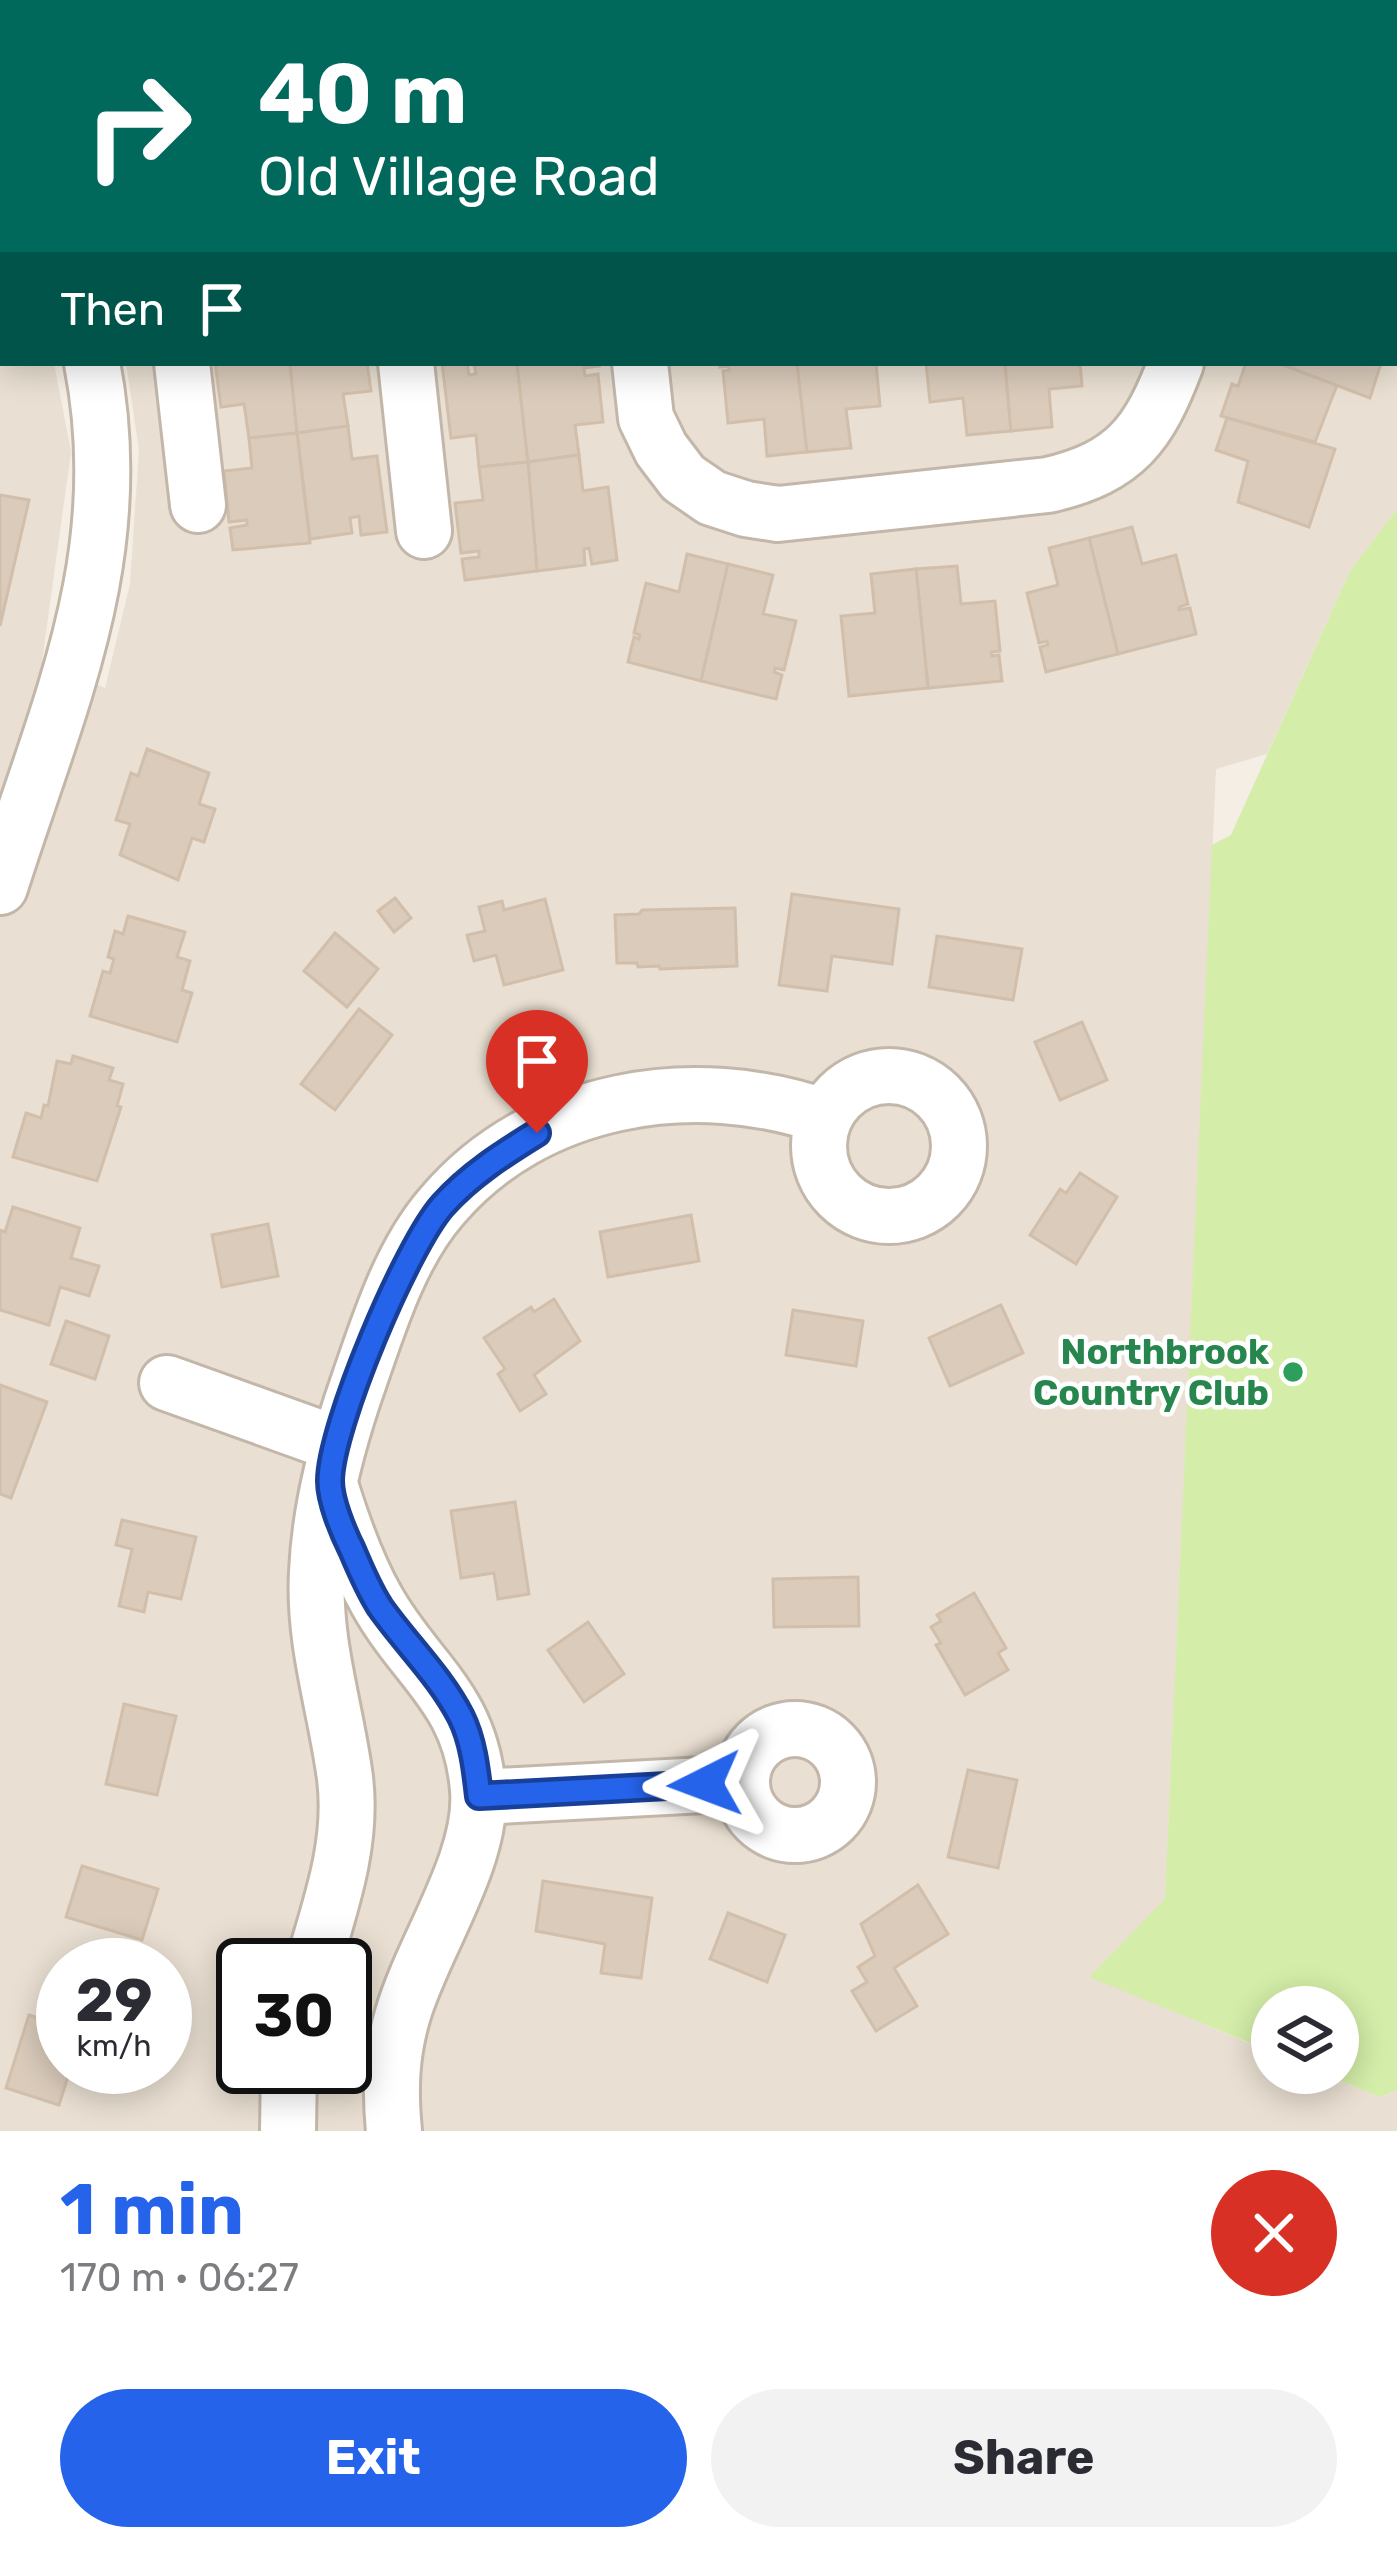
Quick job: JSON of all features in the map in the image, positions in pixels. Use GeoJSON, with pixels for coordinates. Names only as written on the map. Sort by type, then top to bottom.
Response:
{"type":"FeatureCollection","features":[{"type":"Feature","properties":{"kind":"street"},"geometry":{"type":"LineString","coordinates":[[0,886],[10,821],[66,694],[99,560],[104,453],[92,366]]}},
{"type":"Feature","properties":{"kind":"street"},"geometry":{"type":"LineString","coordinates":[[182,366],[198,505]]}},
{"type":"Feature","properties":{"kind":"street"},"geometry":{"type":"LineString","coordinates":[[406,366],[424,531]]}},
{"type":"Feature","properties":{"kind":"street"},"geometry":{"type":"LineString","coordinates":[[640,366],[646,418],[683,478],[712,498],[778,514],[1082,477],[1113,461],[1138,440],[1158,410],[1175,366]]}},
{"type":"Feature","properties":{"kind":"street"},"geometry":{"type":"LineString","coordinates":[[321,1938],[340,1874],[346,1827],[345,1781],[319,1642],[316,1571],[333,1464],[382,1316],[408,1259],[441,1207],[485,1166],[537,1133],[596,1106],[658,1096],[727,1094],[782,1102],[825,1117]]}},
{"type":"Feature","properties":{"kind":"street"},"geometry":{"type":"LineString","coordinates":[[167,1383],[333,1464]]}},
{"type":"Feature","properties":{"kind":"street"},"geometry":{"type":"LineString","coordinates":[[333,1464],[349,1545],[378,1604],[462,1719],[479,1796],[459,1878],[403,2014],[389,2079],[394,2131]]}},
{"type":"Feature","properties":{"kind":"street"},"geometry":{"type":"LineString","coordinates":[[479,1796],[741,1783]]}},
{"type":"Feature","properties":{"kind":"street"},"geometry":{"type":"LineString","coordinates":[[288,2131],[289,2094]]}},
{"type":"Feature","properties":{"kind":"shaded area"},"geometry":{"type":"Polygon","coordinates":[[[0,366],[55,366],[71,452],[42,661],[105,688],[130,584],[139,450],[126,366],[1397,366],[1397,509],[1350,571],[1267,754],[1216,769],[1165,1900],[1090,1976],[1251,2044],[1251,2094],[1359,2094],[1359,2088],[1381,2097],[1397,2090],[1397,2131],[0,2131],[0,366]]]}},
{"type":"Feature","properties":{"kind":"green space","name":"Northbrook Country Club"},"geometry":{"type":"Polygon","coordinates":[[[1397,509],[1397,2090],[1380,2097],[1359,2088],[1359,1986],[1251,1986],[1251,2043],[1089,1977],[1165,1899],[1212,845],[1231,835],[1350,571],[1397,509]]]}},
{"type":"Feature","properties":{"kind":"building"},"geometry":{"type":"Polygon","coordinates":[[[215,366],[290,366],[297,433],[249,438],[244,404],[221,407],[215,366]]]}},
{"type":"Feature","properties":{"kind":"building"},"geometry":{"type":"Polygon","coordinates":[[[290,366],[367,366],[371,391],[343,394],[348,426],[297,433],[290,366]]]}},
{"type":"Feature","properties":{"kind":"building"},"geometry":{"type":"Polygon","coordinates":[[[442,366],[468,366],[469,375],[476,374],[475,366],[517,366],[528,462],[479,467],[476,435],[451,438],[442,366]]]}},
{"type":"Feature","properties":{"kind":"building"},"geometry":{"type":"Polygon","coordinates":[[[517,366],[599,366],[584,368],[585,376],[598,374],[603,422],[575,425],[579,455],[528,462],[517,366]]]}},
{"type":"Feature","properties":{"kind":"building"},"geometry":{"type":"Polygon","coordinates":[[[729,366],[797,366],[807,452],[767,456],[764,419],[728,423],[723,371],[729,366]]]}},
{"type":"Feature","properties":{"kind":"building"},"geometry":{"type":"Polygon","coordinates":[[[797,366],[876,366],[880,406],[846,409],[851,448],[807,452],[797,366]]]}},
{"type":"Feature","properties":{"kind":"building"},"geometry":{"type":"Polygon","coordinates":[[[926,366],[1005,366],[1011,431],[967,435],[963,398],[930,402],[926,366]]]}},
{"type":"Feature","properties":{"kind":"building"},"geometry":{"type":"Polygon","coordinates":[[[1005,366],[1080,366],[1082,386],[1049,389],[1052,427],[1011,431],[1005,366]]]}},
{"type":"Feature","properties":{"kind":"building"},"geometry":{"type":"Polygon","coordinates":[[[1245,366],[1286,366],[1337,385],[1315,442],[1221,416],[1232,384],[1238,386],[1245,366]]]}},
{"type":"Feature","properties":{"kind":"building"},"geometry":{"type":"Polygon","coordinates":[[[1286,366],[1380,366],[1370,398],[1286,366]]]}},
{"type":"Feature","properties":{"kind":"building"},"geometry":{"type":"Polygon","coordinates":[[[1227,418],[1335,449],[1309,527],[1238,502],[1248,461],[1216,450],[1227,418]]]}},
{"type":"Feature","properties":{"kind":"building"},"geometry":{"type":"Polygon","coordinates":[[[348,426],[352,459],[377,456],[387,532],[361,535],[359,516],[350,518],[352,533],[310,539],[297,433],[348,426]]]}},
{"type":"Feature","properties":{"kind":"building"},"geometry":{"type":"Polygon","coordinates":[[[297,433],[310,543],[233,550],[230,528],[247,525],[247,520],[229,522],[224,471],[252,468],[249,438],[297,433]]]}},
{"type":"Feature","properties":{"kind":"building"},"geometry":{"type":"Polygon","coordinates":[[[579,455],[583,491],[608,487],[617,560],[592,564],[589,548],[584,549],[585,565],[537,571],[528,462],[579,455]]]}},
{"type":"Feature","properties":{"kind":"building"},"geometry":{"type":"Polygon","coordinates":[[[528,462],[537,571],[465,580],[462,559],[479,557],[479,551],[461,553],[455,503],[483,500],[479,467],[528,462]]]}},
{"type":"Feature","properties":{"kind":"building"},"geometry":{"type":"Polygon","coordinates":[[[0,495],[29,500],[0,626],[0,495]]]}},
{"type":"Feature","properties":{"kind":"building"},"geometry":{"type":"Polygon","coordinates":[[[1132,527],[1142,564],[1176,555],[1188,604],[1179,610],[1190,608],[1196,634],[1118,654],[1089,538],[1132,527]]]}},
{"type":"Feature","properties":{"kind":"building"},"geometry":{"type":"Polygon","coordinates":[[[1089,538],[1118,654],[1046,672],[1040,647],[1048,645],[1047,641],[1039,643],[1027,593],[1058,585],[1049,548],[1089,538]]]}},
{"type":"Feature","properties":{"kind":"building"},"geometry":{"type":"Polygon","coordinates":[[[687,554],[728,564],[701,681],[628,662],[634,637],[640,635],[634,633],[646,583],[679,592],[687,554]]]}},
{"type":"Feature","properties":{"kind":"building"},"geometry":{"type":"Polygon","coordinates":[[[728,564],[773,575],[763,614],[796,621],[784,670],[775,668],[782,675],[776,699],[701,681],[728,564]]]}},
{"type":"Feature","properties":{"kind":"building"},"geometry":{"type":"Polygon","coordinates":[[[957,566],[961,604],[995,601],[1000,651],[991,652],[999,655],[1002,681],[928,688],[916,569],[957,566]]]}},
{"type":"Feature","properties":{"kind":"building"},"geometry":{"type":"Polygon","coordinates":[[[916,569],[928,688],[849,696],[841,616],[875,613],[871,574],[916,569]]]}},
{"type":"Feature","properties":{"kind":"building"},"geometry":{"type":"Polygon","coordinates":[[[147,749],[209,773],[199,804],[215,809],[204,842],[192,838],[178,880],[120,855],[130,824],[116,820],[131,773],[138,776],[147,749]]]}},
{"type":"Feature","properties":{"kind":"building"},"geometry":{"type":"Polygon","coordinates":[[[792,894],[899,909],[892,964],[832,956],[827,991],[779,985],[792,894]]]}},
{"type":"Feature","properties":{"kind":"building"},"geometry":{"type":"Polygon","coordinates":[[[395,898],[411,918],[394,932],[378,911],[395,898]]]}},
{"type":"Feature","properties":{"kind":"building"},"geometry":{"type":"Polygon","coordinates":[[[545,899],[563,970],[504,985],[496,955],[474,961],[467,935],[485,931],[479,907],[502,901],[504,910],[545,899]]]}},
{"type":"Feature","properties":{"kind":"building"},"geometry":{"type":"Polygon","coordinates":[[[735,908],[737,966],[660,969],[617,963],[615,915],[735,908]]]}},
{"type":"Feature","properties":{"kind":"building"},"geometry":{"type":"Polygon","coordinates":[[[128,916],[185,932],[177,957],[190,961],[182,990],[192,993],[177,1042],[90,1016],[103,971],[110,973],[114,959],[108,957],[115,931],[123,934],[128,916]]]}},
{"type":"Feature","properties":{"kind":"building"},"geometry":{"type":"Polygon","coordinates":[[[335,933],[378,969],[347,1007],[304,971],[335,933]]]}},
{"type":"Feature","properties":{"kind":"building"},"geometry":{"type":"Polygon","coordinates":[[[937,936],[1022,949],[1013,1000],[929,987],[937,936]]]}},
{"type":"Feature","properties":{"kind":"building"},"geometry":{"type":"Polygon","coordinates":[[[359,1009],[392,1035],[335,1110],[301,1084],[359,1009]]]}},
{"type":"Feature","properties":{"kind":"building"},"geometry":{"type":"Polygon","coordinates":[[[1082,1022],[1107,1080],[1060,1100],[1035,1042],[1082,1022]]]}},
{"type":"Feature","properties":{"kind":"building"},"geometry":{"type":"Polygon","coordinates":[[[73,1056],[113,1068],[109,1080],[123,1084],[117,1106],[121,1107],[97,1181],[13,1157],[26,1113],[41,1118],[57,1061],[71,1064],[73,1056]]]}},
{"type":"Feature","properties":{"kind":"building"},"geometry":{"type":"Polygon","coordinates":[[[1080,1173],[1117,1197],[1076,1264],[1030,1235],[1060,1189],[1066,1193],[1080,1173]]]}},
{"type":"Feature","properties":{"kind":"building"},"geometry":{"type":"Polygon","coordinates":[[[13,1207],[80,1228],[71,1258],[99,1266],[89,1296],[60,1287],[49,1325],[0,1310],[0,1230],[5,1232],[13,1207]]]}},
{"type":"Feature","properties":{"kind":"building"},"geometry":{"type":"Polygon","coordinates":[[[691,1215],[699,1261],[608,1277],[600,1232],[691,1215]]]}},
{"type":"Feature","properties":{"kind":"building"},"geometry":{"type":"Polygon","coordinates":[[[268,1224],[278,1276],[222,1287],[212,1235],[268,1224]]]}},
{"type":"Feature","properties":{"kind":"building"},"geometry":{"type":"Polygon","coordinates":[[[554,1299],[580,1341],[534,1375],[546,1394],[520,1411],[498,1374],[505,1369],[484,1338],[531,1307],[534,1312],[554,1299]]]}},
{"type":"Feature","properties":{"kind":"building"},"geometry":{"type":"Polygon","coordinates":[[[1001,1305],[1023,1353],[950,1386],[929,1338],[1001,1305]]]}},
{"type":"Feature","properties":{"kind":"building"},"geometry":{"type":"Polygon","coordinates":[[[793,1310],[863,1321],[856,1366],[786,1355],[793,1310]]]}},
{"type":"Feature","properties":{"kind":"building"},"geometry":{"type":"Polygon","coordinates":[[[66,1321],[109,1336],[95,1379],[51,1364],[66,1321]]]}},
{"type":"Feature","properties":{"kind":"building"},"geometry":{"type":"Polygon","coordinates":[[[0,1385],[47,1402],[11,1498],[0,1494],[0,1385]]]}},
{"type":"Feature","properties":{"kind":"building"},"geometry":{"type":"Polygon","coordinates":[[[515,1502],[529,1594],[498,1599],[494,1573],[461,1578],[451,1511],[515,1502]]]}},
{"type":"Feature","properties":{"kind":"building"},"geometry":{"type":"Polygon","coordinates":[[[122,1520],[196,1537],[181,1599],[148,1592],[144,1612],[119,1606],[132,1549],[116,1545],[122,1520]]]}},
{"type":"Feature","properties":{"kind":"building"},"geometry":{"type":"Polygon","coordinates":[[[858,1577],[859,1626],[774,1627],[773,1579],[858,1577]]]}},
{"type":"Feature","properties":{"kind":"building"},"geometry":{"type":"Polygon","coordinates":[[[974,1593],[1006,1648],[998,1653],[1008,1670],[965,1695],[931,1627],[941,1621],[937,1615],[974,1593]]]}},
{"type":"Feature","properties":{"kind":"building"},"geometry":{"type":"Polygon","coordinates":[[[588,1622],[624,1674],[584,1702],[548,1650],[588,1622]]]}},
{"type":"Feature","properties":{"kind":"building"},"geometry":{"type":"Polygon","coordinates":[[[124,1704],[176,1716],[157,1795],[106,1784],[124,1704]]]}},
{"type":"Feature","properties":{"kind":"building"},"geometry":{"type":"Polygon","coordinates":[[[968,1770],[1017,1780],[998,1868],[948,1857],[968,1770]]]}},
{"type":"Feature","properties":{"kind":"building"},"geometry":{"type":"Polygon","coordinates":[[[82,1866],[158,1889],[143,1938],[66,1917],[82,1866]]]}},
{"type":"Feature","properties":{"kind":"building"},"geometry":{"type":"Polygon","coordinates":[[[543,1881],[652,1898],[641,1978],[601,1973],[605,1944],[536,1931],[543,1881]]]}},
{"type":"Feature","properties":{"kind":"building"},"geometry":{"type":"Polygon","coordinates":[[[918,1885],[948,1934],[894,1968],[917,2006],[876,2031],[852,1991],[867,1982],[858,1967],[875,1956],[861,1924],[918,1885]]]}},
{"type":"Feature","properties":{"kind":"building"},"geometry":{"type":"Polygon","coordinates":[[[728,1913],[785,1935],[767,1982],[710,1959],[728,1913]]]}},
{"type":"Feature","properties":{"kind":"building"},"geometry":{"type":"Polygon","coordinates":[[[29,2015],[36,2017],[36,2094],[62,2094],[59,2105],[6,2088],[29,2015]]]}},
{"type":"Feature","properties":{"kind":"place","name":"Northbrook Country Club"},"geometry":{"type":"Point","coordinates":[1293,1372]}},
{"type":"Feature","properties":{"kind":"route"},"geometry":{"type":"LineString","coordinates":[[537,1133],[485,1166],[441,1207],[408,1259],[382,1316],[337,1444],[329,1483],[349,1545],[378,1604],[462,1719],[479,1796],[705,1784]]}}]}
